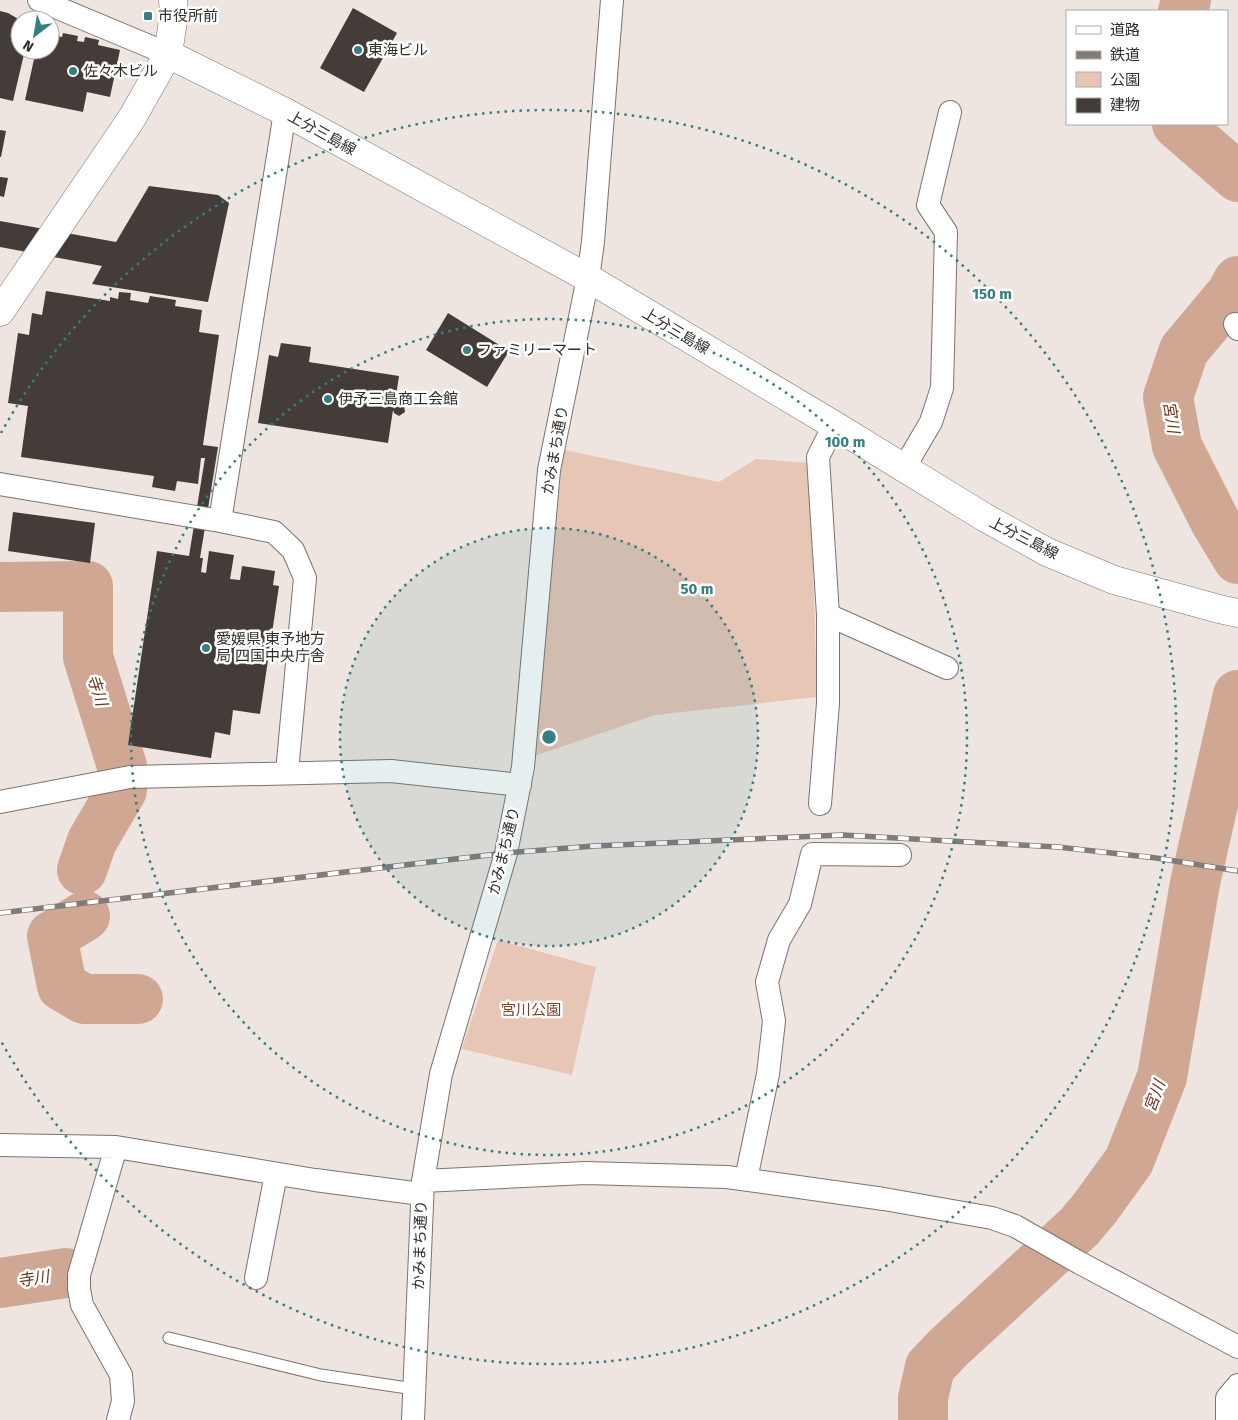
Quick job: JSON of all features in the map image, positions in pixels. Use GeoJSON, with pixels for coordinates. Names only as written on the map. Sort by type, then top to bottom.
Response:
{"type":"FeatureCollection","features":[{"type":"Feature","properties":{"kind":"main road"},"geometry":{"type":"LineString","coordinates":[[0,312],[132,118],[168,54],[174,14],[173,0]]}},
{"type":"Feature","properties":{"kind":"main road","name":"上分三島線"},"geometry":{"type":"LineString","coordinates":[[168,54],[285,112],[588,278],[984,517],[1047,552],[1114,580],[1228,611]]}},
{"type":"Feature","properties":{"kind":"street"},"geometry":{"type":"LineString","coordinates":[[39,0],[168,54]]}},
{"type":"Feature","properties":{"kind":"street","name":"かみまち通り"},"geometry":{"type":"LineString","coordinates":[[413,1420],[422,1187],[441,1074],[506,853],[523,767],[549,470],[588,278],[593,242],[612,0]]}},
{"type":"Feature","properties":{"kind":"street"},"geometry":{"type":"LineString","coordinates":[[220,520],[285,112]]}},
{"type":"Feature","properties":{"kind":"street"},"geometry":{"type":"LineString","coordinates":[[904,468],[931,422],[942,388],[946,232],[928,204],[950,112]]}},
{"type":"Feature","properties":{"kind":"street"},"geometry":{"type":"LineString","coordinates":[[820,804],[828,703],[828,615],[818,457],[834,425]]}},
{"type":"Feature","properties":{"kind":"street"},"geometry":{"type":"LineString","coordinates":[[0,484],[220,520],[274,532],[293,550],[305,578],[287,772]]}},
{"type":"Feature","properties":{"kind":"street"},"geometry":{"type":"LineString","coordinates":[[828,615],[947,668]]}},
{"type":"Feature","properties":{"kind":"street"},"geometry":{"type":"LineString","coordinates":[[0,802],[122,778],[287,772],[391,771],[520,785]]}},
{"type":"Feature","properties":{"kind":"street"},"geometry":{"type":"LineString","coordinates":[[746,1179],[768,1074],[774,1021],[767,982],[779,940],[800,904],[812,854],[900,855]]}},
{"type":"Feature","properties":{"kind":"street"},"geometry":{"type":"LineString","coordinates":[[0,1145],[116,1147],[276,1174],[422,1187],[586,1173],[727,1177],[884,1199],[992,1218],[1015,1226],[1080,1263],[1238,1347]]}},
{"type":"Feature","properties":{"kind":"street"},"geometry":{"type":"LineString","coordinates":[[116,1147],[79,1275],[79,1289],[82,1306],[121,1375],[123,1401],[118,1420]]}},
{"type":"Feature","properties":{"kind":"street"},"geometry":{"type":"LineString","coordinates":[[256,1278],[276,1174]]}},
{"type":"Feature","properties":{"kind":"street"},"geometry":{"type":"LineString","coordinates":[[1227,1420],[1227,1398],[1238,1385]]}},
{"type":"Feature","properties":{"kind":"lane"},"geometry":{"type":"LineString","coordinates":[[169,1338],[321,1374],[414,1390]]}},
{"type":"Feature","properties":{"kind":"green space"},"geometry":{"type":"Polygon","coordinates":[[[559,449],[719,482],[756,459],[810,463],[817,697],[655,715],[534,756],[559,449]]]}},
{"type":"Feature","properties":{"kind":"green space","name":"宮川公園"},"geometry":{"type":"Polygon","coordinates":[[[498,940],[596,967],[572,1075],[462,1049],[498,940]]]}},
{"type":"Feature","properties":{"kind":"building","name":"東海ビル"},"geometry":{"type":"Polygon","coordinates":[[[353,8],[397,33],[364,92],[320,68],[353,8]]]}},
{"type":"Feature","properties":{"kind":"building"},"geometry":{"type":"Polygon","coordinates":[[[0,11],[10,14],[10,60],[23,60],[13,101],[0,98],[0,11]]]}},
{"type":"Feature","properties":{"kind":"building","name":"佐々木ビル"},"geometry":{"type":"Polygon","coordinates":[[[63,33],[78,36],[77,41],[84,42],[85,37],[99,40],[98,45],[120,50],[110,97],[87,92],[83,112],[25,100],[34,60],[60,60],[60,37],[62,37],[63,33]]]}},
{"type":"Feature","properties":{"kind":"building"},"geometry":{"type":"Polygon","coordinates":[[[0,130],[6,131],[1,157],[0,157],[0,130]]]}},
{"type":"Feature","properties":{"kind":"building"},"geometry":{"type":"Polygon","coordinates":[[[0,177],[8,178],[4,197],[0,196],[0,177]]]}},
{"type":"Feature","properties":{"kind":"building"},"geometry":{"type":"Polygon","coordinates":[[[149,186],[218,195],[229,203],[208,302],[92,284],[102,266],[0,247],[0,221],[116,242],[149,186]]]}},
{"type":"Feature","properties":{"kind":"building"},"geometry":{"type":"Polygon","coordinates":[[[46,291],[110,301],[110,297],[118,299],[119,292],[131,293],[130,300],[148,303],[150,296],[176,300],[175,306],[202,310],[199,332],[219,335],[203,445],[218,447],[200,558],[203,558],[201,572],[206,573],[209,551],[234,555],[230,579],[240,580],[242,566],[275,571],[273,585],[279,586],[260,714],[233,710],[230,735],[215,732],[211,758],[128,745],[157,551],[189,556],[205,458],[201,458],[198,484],[177,481],[175,491],[152,487],[154,476],[21,457],[28,406],[8,403],[18,333],[29,335],[32,313],[42,315],[46,291]]]}},
{"type":"Feature","properties":{"kind":"building","name":"ファミリーマート"},"geometry":{"type":"Polygon","coordinates":[[[448,313],[509,351],[487,387],[426,350],[448,313]]]}},
{"type":"Feature","properties":{"kind":"building","name":"伊予三島商工会館"},"geometry":{"type":"Polygon","coordinates":[[[281,343],[311,347],[309,362],[399,376],[394,409],[397,405],[401,404],[404,406],[405,412],[399,416],[393,410],[388,443],[258,423],[269,355],[278,357],[281,343]]]}},
{"type":"Feature","properties":{"kind":"building"},"geometry":{"type":"Polygon","coordinates":[[[13,512],[95,523],[90,563],[8,551],[13,512]]]}},
{"type":"Feature","properties":{"kind":"waterway","name":"宮川"},"geometry":{"type":"LineString","coordinates":[[1183,10],[1186,0]]}},
{"type":"Feature","properties":{"kind":"waterway","name":"宮川"},"geometry":{"type":"LineString","coordinates":[[1178,125],[1238,177]]}},
{"type":"Feature","properties":{"kind":"waterway","name":"宮川"},"geometry":{"type":"LineString","coordinates":[[1238,281],[1231,294],[1184,350],[1168,397],[1177,446],[1215,521],[1238,559]]}},
{"type":"Feature","properties":{"kind":"waterway","name":"寺川"},"geometry":{"type":"LineString","coordinates":[[0,587],[88,586],[88,657],[122,766],[122,790],[92,841],[82,870]]}},
{"type":"Feature","properties":{"kind":"waterway","name":"宮川"},"geometry":{"type":"LineString","coordinates":[[923,1420],[923,1398],[930,1367],[948,1348],[1079,1227],[1129,1161],[1162,1077],[1195,883],[1238,695]]}},
{"type":"Feature","properties":{"kind":"waterway","name":"寺川"},"geometry":{"type":"LineString","coordinates":[[85,916],[52,936],[62,986],[84,999],[138,999]]}},
{"type":"Feature","properties":{"kind":"waterway","name":"寺川"},"geometry":{"type":"LineString","coordinates":[[0,1283],[66,1273]]}},
{"type":"Feature","properties":{"kind":"railway"},"geometry":{"type":"LineString","coordinates":[[0,913],[506,853],[594,846],[842,835],[1058,847],[1156,858],[1238,871]]}},
{"type":"Feature","properties":{"kind":"place","name":"市役所前"},"geometry":{"type":"Point","coordinates":[148,16]}},
{"type":"Feature","properties":{"kind":"place","name":"東海ビル"},"geometry":{"type":"Point","coordinates":[358,50]}},
{"type":"Feature","properties":{"kind":"place","name":"佐々木ビル"},"geometry":{"type":"Point","coordinates":[73,71]}},
{"type":"Feature","properties":{"kind":"place","name":"ファミリーマート"},"geometry":{"type":"Point","coordinates":[467,350]}},
{"type":"Feature","properties":{"kind":"place","name":"伊予三島商工会館"},"geometry":{"type":"Point","coordinates":[328,399]}},
{"type":"Feature","properties":{"kind":"place","name":"愛媛県 東予地方 局 四国中央庁舎"},"geometry":{"type":"Point","coordinates":[206,648]}}]}
